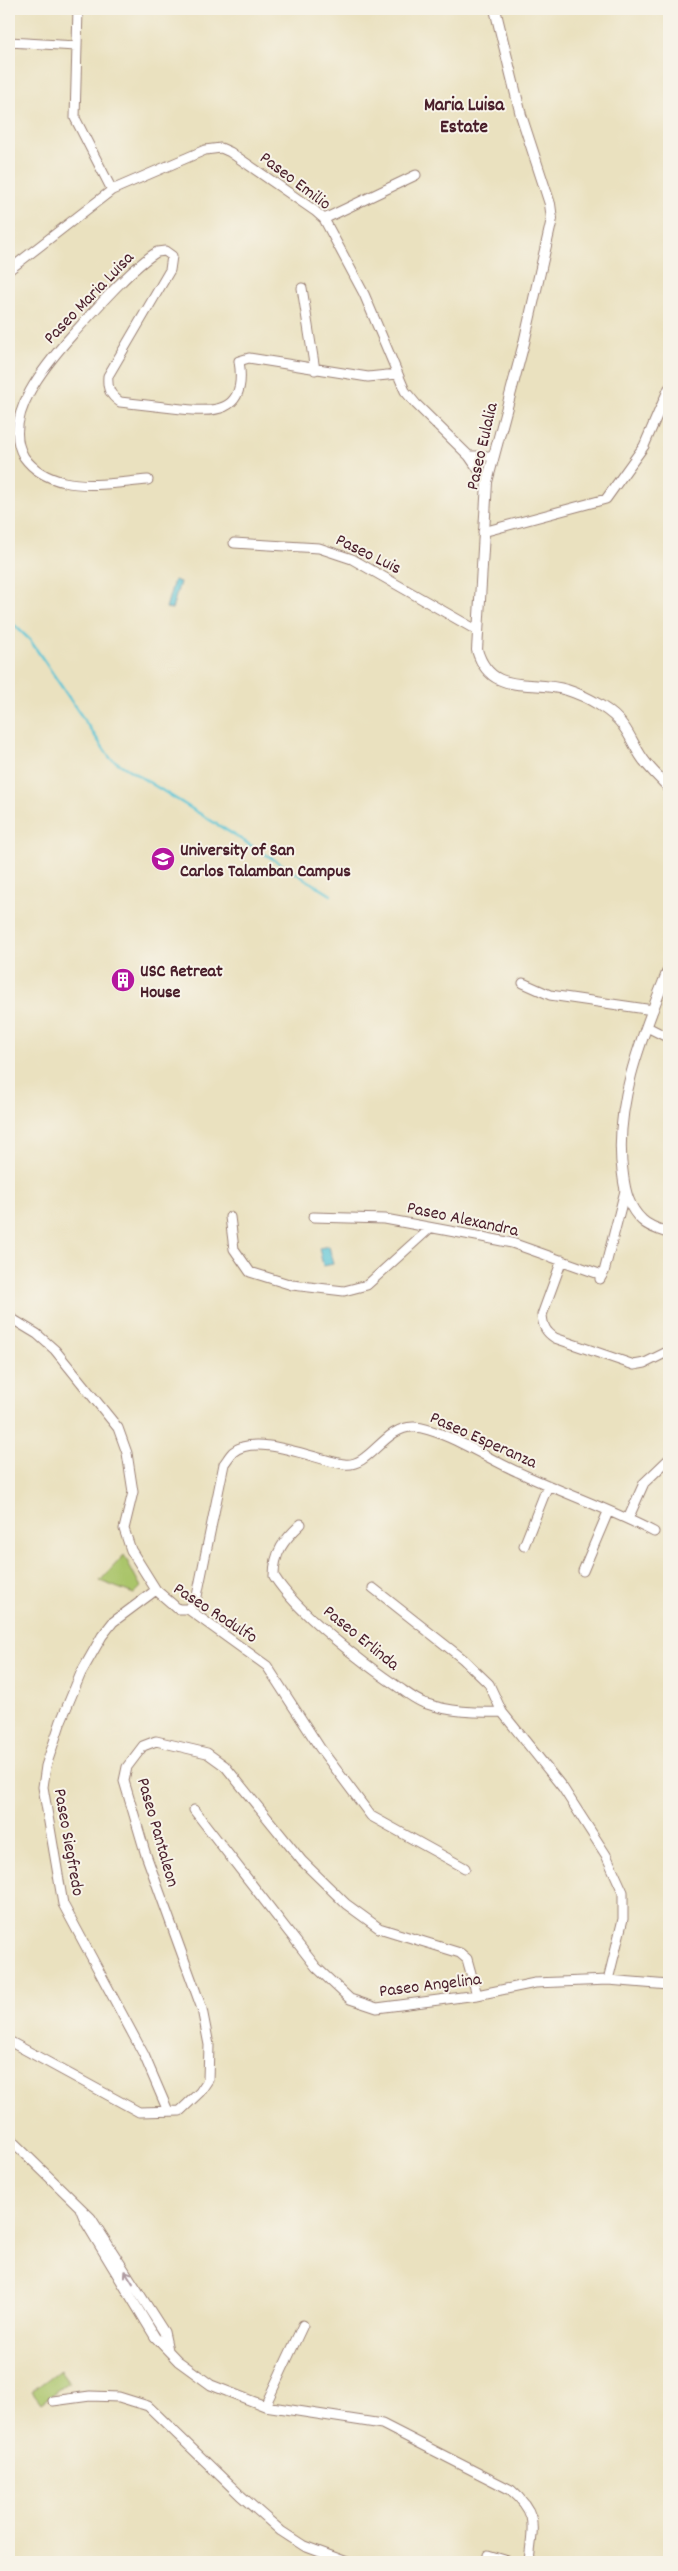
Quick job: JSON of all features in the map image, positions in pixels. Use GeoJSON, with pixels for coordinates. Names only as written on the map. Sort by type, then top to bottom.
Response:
{"type":"FeatureCollection","features":[{"type":"Feature","properties":{"kind":"street"},"geometry":{"type":"LineString","coordinates":[[78,9],[75,118],[112,190]]}},
{"type":"Feature","properties":{"kind":"street","name":"Paseo Eulalia"},"geometry":{"type":"LineString","coordinates":[[495,9],[521,115],[550,204],[552,220],[524,343],[492,456],[487,482],[477,650],[481,665],[488,674],[508,683],[567,690],[599,706],[623,724],[645,762],[669,788]]}},
{"type":"Feature","properties":{"kind":"street"},"geometry":{"type":"LineString","coordinates":[[9,42],[76,46]]}},
{"type":"Feature","properties":{"kind":"street","name":"Paseo Emilio"},"geometry":{"type":"LineString","coordinates":[[9,270],[112,190],[205,150],[221,148],[230,152],[308,205],[324,220],[364,294],[405,391],[469,456],[487,482]]}},
{"type":"Feature","properties":{"kind":"street"},"geometry":{"type":"LineString","coordinates":[[324,220],[416,175]]}},
{"type":"Feature","properties":{"kind":"street","name":"Paseo Maria Luisa"},"geometry":{"type":"LineString","coordinates":[[148,480],[86,484],[65,482],[43,476],[31,467],[20,453],[15,436],[15,421],[20,402],[42,369],[91,314],[150,256],[157,252],[165,251],[172,256],[173,263],[111,367],[107,386],[111,396],[120,402],[207,412],[222,409],[230,403],[237,392],[241,378],[239,361],[249,358],[315,370],[378,377],[397,374]]}},
{"type":"Feature","properties":{"kind":"street"},"geometry":{"type":"LineString","coordinates":[[302,288],[315,370]]}},
{"type":"Feature","properties":{"kind":"street"},"geometry":{"type":"LineString","coordinates":[[483,532],[606,500],[644,446],[669,388]]}},
{"type":"Feature","properties":{"kind":"street"},"geometry":{"type":"LineString","coordinates":[[469,456],[492,456]]}},
{"type":"Feature","properties":{"kind":"street","name":"Paseo Luis"},"geometry":{"type":"LineString","coordinates":[[234,543],[319,548],[352,560],[478,631]]}},
{"type":"Feature","properties":{"kind":"street"},"geometry":{"type":"LineString","coordinates":[[669,968],[647,1027],[623,1108],[620,1126],[620,1156],[625,1191],[630,1205],[642,1220],[669,1233]]}},
{"type":"Feature","properties":{"kind":"street"},"geometry":{"type":"LineString","coordinates":[[523,983],[550,995],[653,1010]]}},
{"type":"Feature","properties":{"kind":"street"},"geometry":{"type":"LineString","coordinates":[[647,1027],[669,1038]]}},
{"type":"Feature","properties":{"kind":"street","name":"Paseo Alexandra"},"geometry":{"type":"LineString","coordinates":[[313,1217],[385,1219],[512,1243],[562,1260],[601,1277],[625,1191]]}},
{"type":"Feature","properties":{"kind":"street"},"geometry":{"type":"LineString","coordinates":[[230,1217],[234,1249],[250,1272],[292,1285],[344,1291],[367,1285],[430,1228]]}},
{"type":"Feature","properties":{"kind":"street"},"geometry":{"type":"LineString","coordinates":[[562,1260],[542,1315],[546,1332],[555,1338],[634,1365],[645,1363],[669,1351]]}},
{"type":"Feature","properties":{"kind":"street","name":"Paseo Rodulfo"},"geometry":{"type":"LineString","coordinates":[[9,1317],[37,1334],[55,1350],[118,1428],[127,1453],[133,1492],[124,1529],[132,1550],[156,1590],[178,1609],[188,1608],[267,1666],[320,1748],[371,1816],[465,1868]]}},
{"type":"Feature","properties":{"kind":"street","name":"Paseo Esperanza"},"geometry":{"type":"LineString","coordinates":[[188,1608],[196,1601],[224,1464],[234,1451],[248,1446],[290,1449],[344,1465],[359,1462],[378,1444],[402,1428],[416,1427],[440,1434],[608,1512],[628,1518],[654,1532]]}},
{"type":"Feature","properties":{"kind":"street"},"geometry":{"type":"LineString","coordinates":[[628,1518],[644,1483],[669,1460]]}},
{"type":"Feature","properties":{"kind":"street"},"geometry":{"type":"LineString","coordinates":[[524,1546],[548,1485]]}},
{"type":"Feature","properties":{"kind":"street"},"geometry":{"type":"LineString","coordinates":[[582,1571],[608,1512]]}},
{"type":"Feature","properties":{"kind":"street","name":"Paseo Erlinda"},"geometry":{"type":"LineString","coordinates":[[301,1524],[280,1545],[275,1559],[274,1576],[307,1614],[377,1673],[421,1702],[450,1711],[502,1712]]}},
{"type":"Feature","properties":{"kind":"street"},"geometry":{"type":"LineString","coordinates":[[373,1588],[463,1659],[489,1684],[502,1712],[563,1788],[606,1855],[623,1892],[623,1919],[608,1980]]}},
{"type":"Feature","properties":{"kind":"street","name":"Paseo Siegfredo"},"geometry":{"type":"LineString","coordinates":[[156,1590],[113,1622],[102,1636],[81,1673],[61,1721],[46,1766],[42,1787],[63,1904],[144,2055],[168,2112]]}},
{"type":"Feature","properties":{"kind":"street","name":"Paseo Pantaleon"},"geometry":{"type":"LineString","coordinates":[[9,2041],[139,2112],[180,2111],[200,2092],[208,2080],[209,2045],[202,2009],[145,1852],[124,1781],[127,1768],[143,1746],[156,1741],[189,1747],[207,1753],[225,1766],[302,1861],[346,1904],[379,1928],[460,1953],[467,1959],[477,1995]]}},
{"type":"Feature","properties":{"kind":"street","name":"Paseo Angelina"},"geometry":{"type":"LineString","coordinates":[[194,1810],[316,1967],[350,1999],[377,2008],[477,1995],[535,1983],[608,1980],[669,1985]]}},
{"type":"Feature","properties":{"kind":"street"},"geometry":{"type":"LineString","coordinates":[[9,2138],[80,2208],[139,2301],[155,2337],[178,2360],[211,2385],[265,2406],[382,2424],[511,2490],[525,2502],[530,2512],[532,2521],[529,2562]]}},
{"type":"Feature","properties":{"kind":"street"},"geometry":{"type":"LineString","coordinates":[[265,2406],[303,2325]]}},
{"type":"Feature","properties":{"kind":"street"},"geometry":{"type":"LineString","coordinates":[[53,2401],[90,2396],[119,2397],[148,2406],[240,2495],[282,2532],[304,2546],[347,2562]]}},
{"type":"Feature","properties":{"kind":"street"},"geometry":{"type":"LineString","coordinates":[[488,2555],[511,2562]]}},
{"type":"Feature","properties":{"kind":"green space"},"geometry":{"type":"Polygon","coordinates":[[[124,1555],[141,1587],[134,1594],[100,1581],[124,1555]]]}},
{"type":"Feature","properties":{"kind":"green space"},"geometry":{"type":"Polygon","coordinates":[[[60,2370],[69,2382],[41,2403],[32,2391],[60,2370]]]}},
{"type":"Feature","properties":{"kind":"water"},"geometry":{"type":"Polygon","coordinates":[[[174,580],[180,582],[172,609],[166,608],[174,580]]]}},
{"type":"Feature","properties":{"kind":"water"},"geometry":{"type":"Polygon","coordinates":[[[329,1246],[333,1264],[323,1266],[319,1248],[329,1246]]]}},
{"type":"Feature","properties":{"kind":"waterway"},"geometry":{"type":"LineString","coordinates":[[9,620],[30,640],[110,758],[331,895]]}},
{"type":"Feature","properties":{"kind":"place","name":"University of San Carlos Talamban Campus"},"geometry":{"type":"Point","coordinates":[163,859]}},
{"type":"Feature","properties":{"kind":"place","name":"USC Retreat House"},"geometry":{"type":"Point","coordinates":[123,980]}},
{"type":"Feature","properties":{"kind":"district","name":"Maria Luisa Estate"},"geometry":{"type":"Point","coordinates":[464,114]}}]}
